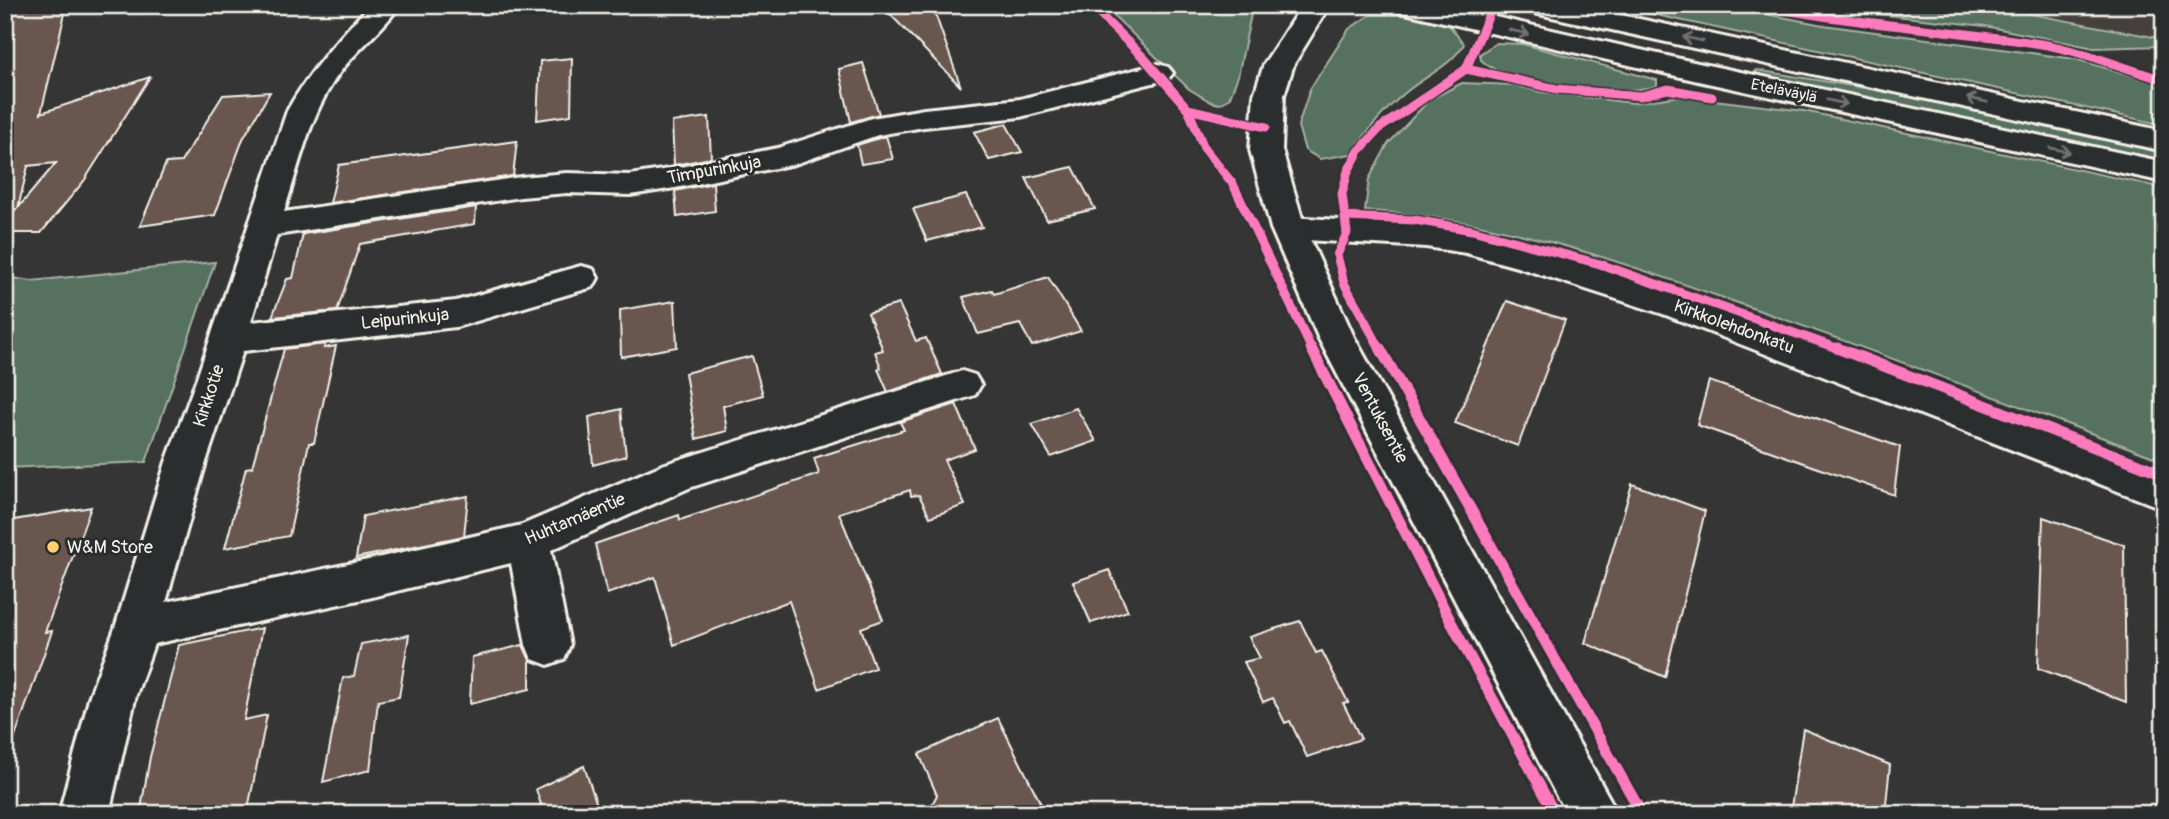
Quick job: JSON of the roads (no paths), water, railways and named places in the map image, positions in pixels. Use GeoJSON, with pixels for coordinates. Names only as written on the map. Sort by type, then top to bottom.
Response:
{"type":"FeatureCollection","features":[{"type":"Feature","properties":{"kind":"main road","name":"Kirkkotie"},"geometry":{"type":"LineString","coordinates":[[84,814],[113,695],[137,628],[186,462],[302,111],[317,82],[338,55],[386,5]]}},
{"type":"Feature","properties":{"kind":"main road","name":"Ventuksentie"},"geometry":{"type":"LineString","coordinates":[[1316,5],[1279,65],[1269,95],[1266,149],[1288,228],[1336,337],[1593,814]]}},
{"type":"Feature","properties":{"kind":"main road","name":"Eteläväylä"},"geometry":{"type":"LineString","coordinates":[[1405,5],[1711,75],[2164,172]]}},
{"type":"Feature","properties":{"kind":"main road","name":"Eteläväylä"},"geometry":{"type":"LineString","coordinates":[[1534,5],[2164,141]]}},
{"type":"Feature","properties":{"kind":"main road","name":"Timpurinkuja"},"geometry":{"type":"LineString","coordinates":[[263,226],[521,187],[567,183],[630,185],[675,178],[784,158],[872,127],[924,118],[1020,108],[1158,73]]}},
{"type":"Feature","properties":{"kind":"main road","name":"Kirkkolehdonkatu"},"geometry":{"type":"LineString","coordinates":[[1288,228],[1426,236],[1466,242],[1527,257],[1676,305],[2164,493]]}},
{"type":"Feature","properties":{"kind":"main road","name":"Leipurinkuja"},"geometry":{"type":"LineString","coordinates":[[226,342],[255,334],[456,314],[581,278]]}},
{"type":"Feature","properties":{"kind":"main road","name":"Huhtamäentie"},"geometry":{"type":"LineString","coordinates":[[137,628],[368,579],[528,541],[676,476],[962,385]]}},
{"type":"Feature","properties":{"kind":"main road"},"geometry":{"type":"LineString","coordinates":[[528,541],[548,645]]}},
{"type":"Feature","properties":{"kind":"place","name":"W&M Store"},"geometry":{"type":"Point","coordinates":[53,547]}}]}
